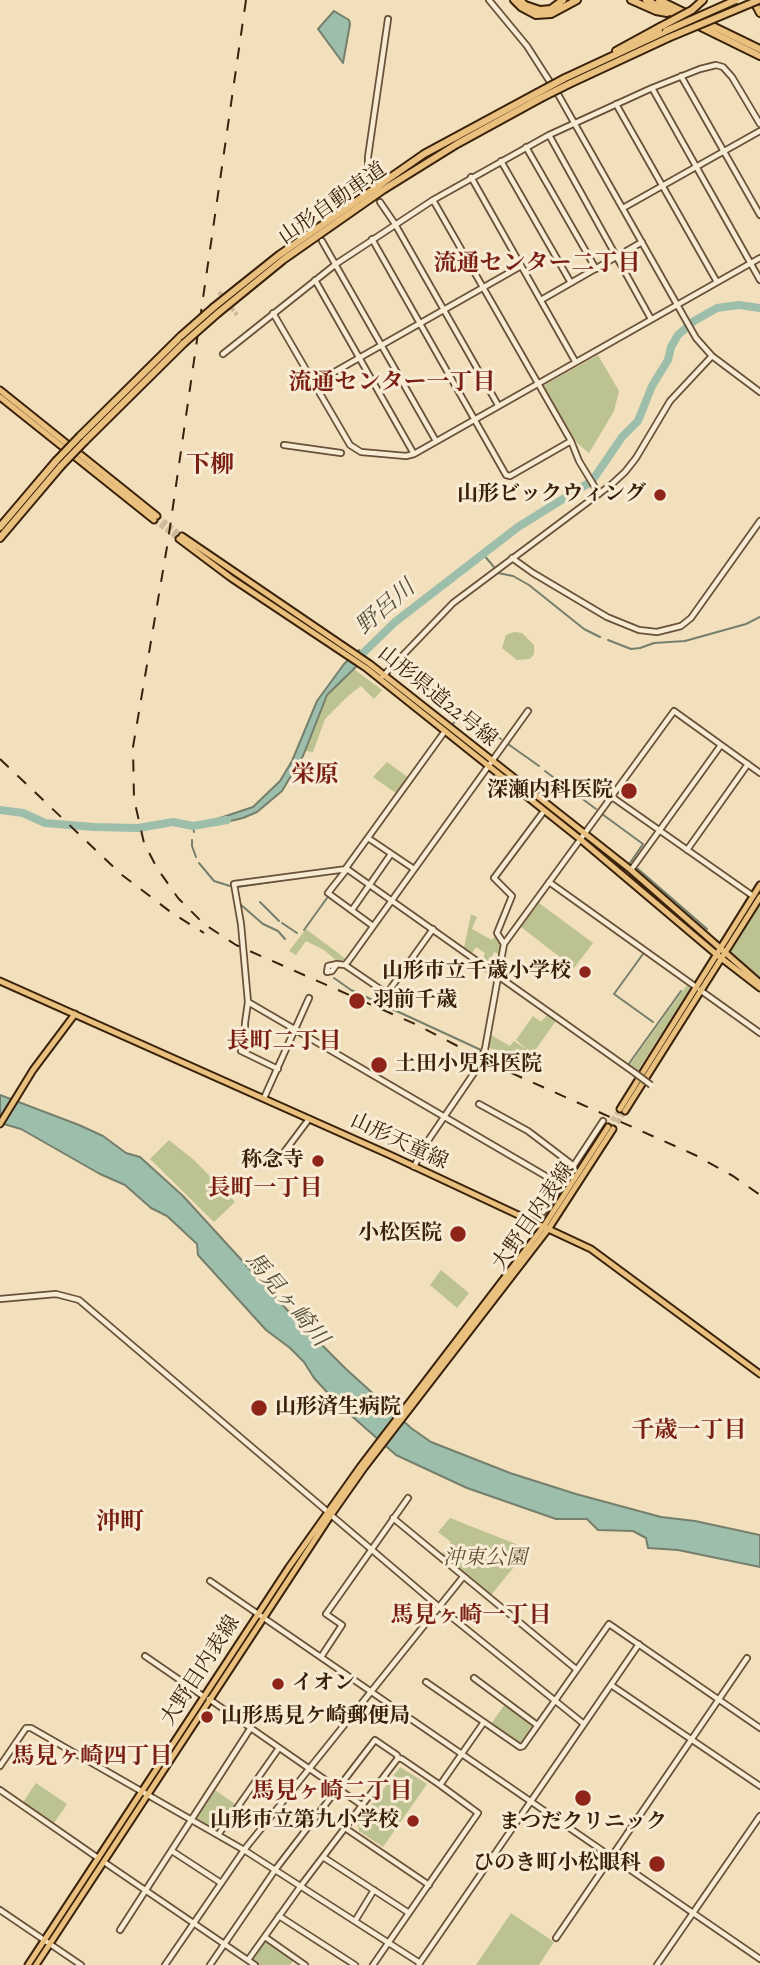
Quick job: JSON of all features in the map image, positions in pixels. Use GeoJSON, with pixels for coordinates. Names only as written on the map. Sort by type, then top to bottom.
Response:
{"type":"FeatureCollection","features":[{"type":"Feature","properties":{"kind":"highway"},"geometry":{"type":"LineString","coordinates":[[514,0],[528,12],[542,15],[577,0]]}},
{"type":"Feature","properties":{"kind":"highway"},"geometry":{"type":"LineString","coordinates":[[520,0],[525,5],[540,10],[551,9],[564,0]]}},
{"type":"Feature","properties":{"kind":"highway"},"geometry":{"type":"LineString","coordinates":[[631,0],[656,11],[669,8]]}},
{"type":"Feature","properties":{"kind":"highway"},"geometry":{"type":"LineString","coordinates":[[646,0],[760,50]]}},
{"type":"Feature","properties":{"kind":"highway"},"geometry":{"type":"LineString","coordinates":[[660,0],[669,8],[760,56]]}},
{"type":"Feature","properties":{"kind":"highway"},"geometry":{"type":"LineString","coordinates":[[665,32],[703,0]]}},
{"type":"Feature","properties":{"kind":"highway","name":"山形自動車道"},"geometry":{"type":"LineString","coordinates":[[0,527],[82,438],[183,339],[279,255],[424,154],[665,32],[736,0]]}},
{"type":"Feature","properties":{"kind":"highway"},"geometry":{"type":"LineString","coordinates":[[757,1],[760,13]]}},
{"type":"Feature","properties":{"kind":"highway","name":"山形自動車道"},"geometry":{"type":"LineString","coordinates":[[665,32],[757,1]]}},
{"type":"Feature","properties":{"kind":"highway","name":"山形自動車道"},"geometry":{"type":"LineString","coordinates":[[0,538],[59,464]]}},
{"type":"Feature","properties":{"kind":"main road"},"geometry":{"type":"LineString","coordinates":[[0,390],[155,518],[0,397]]}},
{"type":"Feature","properties":{"kind":"main road","name":"山形県道22号線"},"geometry":{"type":"LineString","coordinates":[[180,538],[368,666],[490,763],[531,791],[582,837]]}},
{"type":"Feature","properties":{"kind":"main road"},"geometry":{"type":"LineString","coordinates":[[382,677],[445,730],[490,763],[544,811],[631,870],[723,949],[760,985]]}},
{"type":"Feature","properties":{"kind":"main road"},"geometry":{"type":"LineString","coordinates":[[582,837],[718,955],[760,985]]}},
{"type":"Feature","properties":{"kind":"main road"},"geometry":{"type":"LineString","coordinates":[[622,1110],[757,896],[760,885]]}},
{"type":"Feature","properties":{"kind":"main road","name":"山形天童線"},"geometry":{"type":"LineString","coordinates":[[0,981],[547,1227],[604,1258],[760,1374]]}},
{"type":"Feature","properties":{"kind":"main road"},"geometry":{"type":"LineString","coordinates":[[0,1124],[33,1069],[75,1014]]}},
{"type":"Feature","properties":{"kind":"main road","name":"大野目内表線"},"geometry":{"type":"LineString","coordinates":[[28,1965],[47,1941],[329,1514],[424,1385],[547,1227],[610,1128]]}},
{"type":"Feature","properties":{"kind":"main road","name":"大野目内表線"},"geometry":{"type":"LineString","coordinates":[[36,1965],[47,1941]]}},
{"type":"Feature","properties":{"kind":"street"},"geometry":{"type":"LineString","coordinates":[[489,0],[527,46],[574,123],[696,338],[712,356],[760,391]]}},
{"type":"Feature","properties":{"kind":"street"},"geometry":{"type":"LineString","coordinates":[[368,176],[368,157],[388,19]]}},
{"type":"Feature","properties":{"kind":"street"},"geometry":{"type":"LineString","coordinates":[[223,354],[336,264],[433,200],[549,135],[652,88],[708,66],[723,67],[733,77],[760,124]]}},
{"type":"Feature","properties":{"kind":"street"},"geometry":{"type":"LineString","coordinates":[[681,76],[760,215]]}},
{"type":"Feature","properties":{"kind":"street"},"geometry":{"type":"LineString","coordinates":[[652,88],[760,279]]}},
{"type":"Feature","properties":{"kind":"street"},"geometry":{"type":"LineString","coordinates":[[616,104],[717,282]]}},
{"type":"Feature","properties":{"kind":"street"},"geometry":{"type":"LineString","coordinates":[[623,208],[760,131]]}},
{"type":"Feature","properties":{"kind":"street"},"geometry":{"type":"LineString","coordinates":[[549,135],[651,319]]}},
{"type":"Feature","properties":{"kind":"street"},"geometry":{"type":"LineString","coordinates":[[526,147],[596,269]]}},
{"type":"Feature","properties":{"kind":"street"},"geometry":{"type":"LineString","coordinates":[[501,161],[571,283]]}},
{"type":"Feature","properties":{"kind":"street"},"geometry":{"type":"LineString","coordinates":[[471,177],[575,361]]}},
{"type":"Feature","properties":{"kind":"street"},"geometry":{"type":"LineString","coordinates":[[433,200],[572,441],[579,461],[599,494]]}},
{"type":"Feature","properties":{"kind":"street"},"geometry":{"type":"LineString","coordinates":[[380,202],[498,405]]}},
{"type":"Feature","properties":{"kind":"street"},"geometry":{"type":"LineString","coordinates":[[372,239],[506,475],[510,476],[572,441]]}},
{"type":"Feature","properties":{"kind":"street"},"geometry":{"type":"LineString","coordinates":[[321,241],[436,441]]}},
{"type":"Feature","properties":{"kind":"street"},"geometry":{"type":"LineString","coordinates":[[541,300],[642,242]]}},
{"type":"Feature","properties":{"kind":"street"},"geometry":{"type":"LineString","coordinates":[[274,313],[348,442],[361,452],[397,456],[414,454],[760,258]]}},
{"type":"Feature","properties":{"kind":"street"},"geometry":{"type":"LineString","coordinates":[[315,383],[521,266]]}},
{"type":"Feature","properties":{"kind":"street"},"geometry":{"type":"LineString","coordinates":[[315,280],[414,454]]}},
{"type":"Feature","properties":{"kind":"street"},"geometry":{"type":"LineString","coordinates":[[382,677],[453,603],[618,478],[636,458],[670,401],[712,356]]}},
{"type":"Feature","properties":{"kind":"street"},"geometry":{"type":"LineString","coordinates":[[284,445],[341,453]]}},
{"type":"Feature","properties":{"kind":"street"},"geometry":{"type":"LineString","coordinates":[[512,558],[607,617],[639,630],[666,631],[681,626],[691,618],[760,521]]}},
{"type":"Feature","properties":{"kind":"street"},"geometry":{"type":"LineString","coordinates":[[345,965],[527,711]]}},
{"type":"Feature","properties":{"kind":"street"},"geometry":{"type":"LineString","coordinates":[[414,1167],[423,1148],[476,1070],[485,1049],[504,944],[674,712],[760,773]]}},
{"type":"Feature","properties":{"kind":"street"},"geometry":{"type":"LineString","coordinates":[[373,926],[328,893],[445,730]]}},
{"type":"Feature","properties":{"kind":"street"},"geometry":{"type":"LineString","coordinates":[[631,870],[721,745]]}},
{"type":"Feature","properties":{"kind":"street"},"geometry":{"type":"LineString","coordinates":[[687,850],[748,764]]}},
{"type":"Feature","properties":{"kind":"street"},"geometry":{"type":"LineString","coordinates":[[612,797],[757,896]]}},
{"type":"Feature","properties":{"kind":"street"},"geometry":{"type":"LineString","coordinates":[[504,944],[497,933],[512,896],[494,878],[544,811]]}},
{"type":"Feature","properties":{"kind":"street"},"geometry":{"type":"LineString","coordinates":[[368,838],[414,869]]}},
{"type":"Feature","properties":{"kind":"street"},"geometry":{"type":"LineString","coordinates":[[352,910],[391,854]]}},
{"type":"Feature","properties":{"kind":"street"},"geometry":{"type":"LineString","coordinates":[[278,1069],[241,1051],[245,1042],[248,1002],[241,924],[234,884],[346,868],[651,1085]]}},
{"type":"Feature","properties":{"kind":"street"},"geometry":{"type":"LineString","coordinates":[[549,882],[760,1033]]}},
{"type":"Feature","properties":{"kind":"street"},"geometry":{"type":"LineString","coordinates":[[337,964],[345,965],[386,993],[433,929]]}},
{"type":"Feature","properties":{"kind":"street"},"geometry":{"type":"LineString","coordinates":[[264,1098],[309,998]]}},
{"type":"Feature","properties":{"kind":"street"},"geometry":{"type":"LineString","coordinates":[[248,1002],[561,1185]]}},
{"type":"Feature","properties":{"kind":"street"},"geometry":{"type":"LineString","coordinates":[[479,1104],[528,1130],[575,1166]]}},
{"type":"Feature","properties":{"kind":"street"},"geometry":{"type":"LineString","coordinates":[[279,1159],[309,1119]]}},
{"type":"Feature","properties":{"kind":"street"},"geometry":{"type":"LineString","coordinates":[[543,1212],[603,1121]]}},
{"type":"Feature","properties":{"kind":"street"},"geometry":{"type":"LineString","coordinates":[[0,1299],[56,1294],[79,1300],[439,1607],[584,1724]]}},
{"type":"Feature","properties":{"kind":"street"},"geometry":{"type":"LineString","coordinates":[[321,1657],[342,1625],[326,1614],[408,1498]]}},
{"type":"Feature","properties":{"kind":"street"},"geometry":{"type":"LineString","coordinates":[[393,1518],[576,1669]]}},
{"type":"Feature","properties":{"kind":"street"},"geometry":{"type":"LineString","coordinates":[[165,1965],[244,1850],[463,1577]]}},
{"type":"Feature","properties":{"kind":"street"},"geometry":{"type":"LineString","coordinates":[[210,1581],[760,1959]]}},
{"type":"Feature","properties":{"kind":"street"},"geometry":{"type":"LineString","coordinates":[[426,1682],[520,1747],[607,1625],[639,1644],[760,1728]]}},
{"type":"Feature","properties":{"kind":"street"},"geometry":{"type":"LineString","coordinates":[[0,1766],[28,1727],[244,1850],[419,1964],[639,1644]]}},
{"type":"Feature","properties":{"kind":"street"},"geometry":{"type":"LineString","coordinates":[[145,1656],[362,1806]]}},
{"type":"Feature","properties":{"kind":"street"},"geometry":{"type":"LineString","coordinates":[[556,1938],[747,1658]]}},
{"type":"Feature","properties":{"kind":"street"},"geometry":{"type":"LineString","coordinates":[[474,1678],[537,1725]]}},
{"type":"Feature","properties":{"kind":"street"},"geometry":{"type":"LineString","coordinates":[[611,1685],[760,1786]]}},
{"type":"Feature","properties":{"kind":"street"},"geometry":{"type":"LineString","coordinates":[[440,1785],[484,1722]]}},
{"type":"Feature","properties":{"kind":"street"},"geometry":{"type":"LineString","coordinates":[[120,1930],[250,1729]]}},
{"type":"Feature","properties":{"kind":"street"},"geometry":{"type":"LineString","coordinates":[[210,1965],[275,1870],[375,1740],[478,1813],[373,1965]]}},
{"type":"Feature","properties":{"kind":"street"},"geometry":{"type":"LineString","coordinates":[[218,1835],[279,1748]]}},
{"type":"Feature","properties":{"kind":"street"},"geometry":{"type":"LineString","coordinates":[[248,1961],[300,1887],[398,1758]]}},
{"type":"Feature","properties":{"kind":"street"},"geometry":{"type":"LineString","coordinates":[[0,1790],[255,1965]]}},
{"type":"Feature","properties":{"kind":"street"},"geometry":{"type":"LineString","coordinates":[[657,1965],[760,1816]]}},
{"type":"Feature","properties":{"kind":"street"},"geometry":{"type":"LineString","coordinates":[[345,1828],[429,1885]]}},
{"type":"Feature","properties":{"kind":"street"},"geometry":{"type":"LineString","coordinates":[[173,1851],[221,1884]]}},
{"type":"Feature","properties":{"kind":"street"},"geometry":{"type":"LineString","coordinates":[[323,1857],[409,1913]]}},
{"type":"Feature","properties":{"kind":"street"},"geometry":{"type":"LineString","coordinates":[[355,1921],[374,1890]]}},
{"type":"Feature","properties":{"kind":"street"},"geometry":{"type":"LineString","coordinates":[[0,1910],[81,1965]]}},
{"type":"Feature","properties":{"kind":"street"},"geometry":{"type":"LineString","coordinates":[[279,1916],[355,1965]]}},
{"type":"Feature","properties":{"kind":"street"},"geometry":{"type":"LineString","coordinates":[[265,1937],[305,1965]]}},
{"type":"Feature","properties":{"kind":"green space"},"geometry":{"type":"Polygon","coordinates":[[[598,355],[619,391],[614,411],[589,453],[577,443],[543,386],[598,355]]]}},
{"type":"Feature","properties":{"kind":"green space"},"geometry":{"type":"Polygon","coordinates":[[[522,633],[534,645],[534,654],[530,659],[517,660],[502,648],[506,635],[522,633]]]}},
{"type":"Feature","properties":{"kind":"green space"},"geometry":{"type":"Polygon","coordinates":[[[354,669],[382,690],[374,699],[361,686],[348,696],[325,719],[313,752],[305,751],[327,695],[354,669]]]}},
{"type":"Feature","properties":{"kind":"green space"},"geometry":{"type":"Polygon","coordinates":[[[387,762],[409,778],[397,794],[373,777],[387,762]]]}},
{"type":"Feature","properties":{"kind":"green space"},"geometry":{"type":"Polygon","coordinates":[[[760,897],[760,983],[725,951],[760,897]]]}},
{"type":"Feature","properties":{"kind":"green space"},"geometry":{"type":"Polygon","coordinates":[[[539,903],[593,943],[574,968],[521,927],[539,903]]]}},
{"type":"Feature","properties":{"kind":"green space"},"geometry":{"type":"Polygon","coordinates":[[[471,914],[477,917],[472,929],[492,940],[496,935],[500,946],[499,954],[494,952],[488,964],[482,960],[485,953],[476,947],[472,953],[464,948],[471,914]]]}},
{"type":"Feature","properties":{"kind":"green space"},"geometry":{"type":"Polygon","coordinates":[[[306,929],[346,959],[338,962],[324,950],[306,941],[296,955],[289,951],[306,929]]]}},
{"type":"Feature","properties":{"kind":"green space"},"geometry":{"type":"Polygon","coordinates":[[[687,985],[691,987],[637,1072],[629,1066],[687,985]]]}},
{"type":"Feature","properties":{"kind":"green space"},"geometry":{"type":"Polygon","coordinates":[[[547,1015],[556,1021],[533,1053],[528,1064],[533,1067],[530,1072],[499,1057],[501,1051],[489,1048],[491,1035],[510,1046],[514,1041],[528,1050],[516,1040],[533,1016],[541,1022],[547,1015]]]}},
{"type":"Feature","properties":{"kind":"green space"},"geometry":{"type":"Polygon","coordinates":[[[169,1140],[195,1161],[235,1202],[214,1222],[150,1159],[169,1140]]]}},
{"type":"Feature","properties":{"kind":"green space"},"geometry":{"type":"Polygon","coordinates":[[[441,1270],[469,1293],[457,1308],[430,1285],[441,1270]]]}},
{"type":"Feature","properties":{"kind":"green space","name":"沖東公園"},"geometry":{"type":"Polygon","coordinates":[[[450,1518],[526,1548],[527,1551],[491,1595],[442,1554],[451,1542],[438,1532],[450,1518]]]}},
{"type":"Feature","properties":{"kind":"green space"},"geometry":{"type":"Polygon","coordinates":[[[505,1704],[534,1726],[521,1744],[491,1724],[505,1704]]]}},
{"type":"Feature","properties":{"kind":"green space"},"geometry":{"type":"Polygon","coordinates":[[[400,1767],[427,1784],[383,1847],[359,1831],[358,1823],[400,1767]]]}},
{"type":"Feature","properties":{"kind":"green space"},"geometry":{"type":"Polygon","coordinates":[[[36,1783],[67,1804],[54,1823],[23,1802],[36,1783]]]}},
{"type":"Feature","properties":{"kind":"green space"},"geometry":{"type":"Polygon","coordinates":[[[215,1790],[235,1804],[217,1829],[196,1819],[215,1790]]]}},
{"type":"Feature","properties":{"kind":"green space"},"geometry":{"type":"Polygon","coordinates":[[[511,1913],[554,1942],[539,1965],[476,1965],[511,1913]]]}},
{"type":"Feature","properties":{"kind":"green space"},"geometry":{"type":"Polygon","coordinates":[[[264,1939],[294,1960],[290,1965],[259,1965],[253,1961],[252,1957],[264,1939]]]}},
{"type":"Feature","properties":{"kind":"shaded area"},"geometry":{"type":"Polygon","coordinates":[[[334,11],[349,20],[350,24],[343,63],[318,29],[334,11]]]}},
{"type":"Feature","properties":{"kind":"shaded area"},"geometry":{"type":"Polygon","coordinates":[[[359,650],[366,657],[327,695],[303,756],[282,791],[257,812],[217,824],[217,819],[253,807],[280,781],[292,761],[317,701],[344,664],[359,650]]]}},
{"type":"Feature","properties":{"kind":"shaded area"},"geometry":{"type":"Polygon","coordinates":[[[0,1095],[79,1125],[103,1136],[126,1153],[140,1157],[183,1196],[290,1313],[346,1369],[411,1428],[431,1442],[510,1473],[576,1494],[661,1517],[695,1521],[760,1535],[760,1567],[678,1550],[648,1548],[646,1538],[633,1531],[598,1530],[587,1519],[556,1519],[467,1488],[396,1455],[338,1404],[290,1348],[266,1330],[198,1255],[197,1244],[167,1216],[151,1208],[125,1185],[100,1174],[21,1129],[0,1123],[0,1095]]]}},
{"type":"Feature","properties":{"kind":"waterway","name":"野呂川"},"geometry":{"type":"LineString","coordinates":[[356,660],[395,622],[518,527],[592,481],[622,437],[638,421],[652,386],[668,360],[671,347],[678,335],[694,321],[717,308],[739,305],[760,308]]}},
{"type":"Feature","properties":{"kind":"waterway"},"geometry":{"type":"LineString","coordinates":[[483,554],[494,567]]}},
{"type":"Feature","properties":{"kind":"waterway"},"geometry":{"type":"LineString","coordinates":[[498,573],[513,576],[529,585],[584,629],[600,637]]}},
{"type":"Feature","properties":{"kind":"waterway"},"geometry":{"type":"LineString","coordinates":[[608,640],[631,649],[640,648],[654,643],[685,641],[746,624],[760,617]]}},
{"type":"Feature","properties":{"kind":"waterway"},"geometry":{"type":"LineString","coordinates":[[453,724],[462,711],[501,739]]}},
{"type":"Feature","properties":{"kind":"waterway"},"geometry":{"type":"LineString","coordinates":[[508,744],[539,766]]}},
{"type":"Feature","properties":{"kind":"waterway"},"geometry":{"type":"LineString","coordinates":[[545,771],[596,809]]}},
{"type":"Feature","properties":{"kind":"waterway"},"geometry":{"type":"LineString","coordinates":[[371,838],[392,809]]}},
{"type":"Feature","properties":{"kind":"waterway","name":"野呂川"},"geometry":{"type":"LineString","coordinates":[[0,810],[23,813],[45,823],[94,827],[138,828],[173,822],[193,826],[227,820]]}},
{"type":"Feature","properties":{"kind":"waterway"},"geometry":{"type":"LineString","coordinates":[[602,814],[643,844],[630,863]]}},
{"type":"Feature","properties":{"kind":"waterway","name":"野呂川"},"geometry":{"type":"LineString","coordinates":[[193,826],[194,832]]}},
{"type":"Feature","properties":{"kind":"waterway"},"geometry":{"type":"LineString","coordinates":[[192,840],[196,857]]}},
{"type":"Feature","properties":{"kind":"waterway"},"geometry":{"type":"LineString","coordinates":[[351,865],[368,842]]}},
{"type":"Feature","properties":{"kind":"waterway"},"geometry":{"type":"LineString","coordinates":[[199,863],[214,881],[230,886]]}},
{"type":"Feature","properties":{"kind":"waterway"},"geometry":{"type":"LineString","coordinates":[[638,869],[707,929]]}},
{"type":"Feature","properties":{"kind":"waterway"},"geometry":{"type":"LineString","coordinates":[[237,887],[298,878]]}},
{"type":"Feature","properties":{"kind":"waterway"},"geometry":{"type":"LineString","coordinates":[[329,897],[368,925]]}},
{"type":"Feature","properties":{"kind":"waterway"},"geometry":{"type":"LineString","coordinates":[[304,930],[327,898]]}},
{"type":"Feature","properties":{"kind":"waterway"},"geometry":{"type":"LineString","coordinates":[[260,902],[279,921]]}},
{"type":"Feature","properties":{"kind":"waterway"},"geometry":{"type":"LineString","coordinates":[[240,904],[285,939]]}},
{"type":"Feature","properties":{"kind":"waterway"},"geometry":{"type":"LineString","coordinates":[[282,923],[297,933]]}},
{"type":"Feature","properties":{"kind":"waterway"},"geometry":{"type":"LineString","coordinates":[[643,954],[614,994],[653,1022]]}},
{"type":"Feature","properties":{"kind":"waterway"},"geometry":{"type":"LineString","coordinates":[[334,978],[351,990],[481,1050]]}},
{"type":"Feature","properties":{"kind":"waterway"},"geometry":{"type":"LineString","coordinates":[[628,1065],[681,991]]}},
{"type":"Feature","properties":{"kind":"tunnel"},"geometry":{"type":"LineString","coordinates":[[368,176],[380,202]]}},
{"type":"Feature","properties":{"kind":"tunnel"},"geometry":{"type":"LineString","coordinates":[[219,292],[237,315]]}},
{"type":"Feature","properties":{"kind":"tunnel"},"geometry":{"type":"LineString","coordinates":[[157,516],[182,536]]}},
{"type":"Feature","properties":{"kind":"tunnel"},"geometry":{"type":"LineString","coordinates":[[154,520],[179,539]]}},
{"type":"Feature","properties":{"kind":"tunnel"},"geometry":{"type":"LineString","coordinates":[[608,1127],[620,1109]]}},
{"type":"Feature","properties":{"kind":"tunnel"},"geometry":{"type":"LineString","coordinates":[[613,1129],[625,1111]]}},
{"type":"Feature","properties":{"kind":"railway"},"geometry":{"type":"LineString","coordinates":[[246,0],[168,541],[133,747],[134,799],[144,843],[178,898],[204,924],[236,945],[415,1024],[498,1067],[695,1155],[760,1195]]}},
{"type":"Feature","properties":{"kind":"railway"},"geometry":{"type":"LineString","coordinates":[[0,759],[122,875],[172,913],[204,933]]}},
{"type":"Feature","properties":{"kind":"place","name":"山形ビックウィング"},"geometry":{"type":"Point","coordinates":[660,495]}},
{"type":"Feature","properties":{"kind":"place","name":"深瀬内科医院"},"geometry":{"type":"Point","coordinates":[629,791]}},
{"type":"Feature","properties":{"kind":"place","name":"山形市立千歳小学校"},"geometry":{"type":"Point","coordinates":[585,972]}},
{"type":"Feature","properties":{"kind":"place","name":"羽前千歳"},"geometry":{"type":"Point","coordinates":[357,1001]}},
{"type":"Feature","properties":{"kind":"place","name":"土田小児科医院"},"geometry":{"type":"Point","coordinates":[379,1065]}},
{"type":"Feature","properties":{"kind":"place","name":"称念寺"},"geometry":{"type":"Point","coordinates":[318,1161]}},
{"type":"Feature","properties":{"kind":"place","name":"小松医院"},"geometry":{"type":"Point","coordinates":[458,1234]}},
{"type":"Feature","properties":{"kind":"place","name":"山形済生病院"},"geometry":{"type":"Point","coordinates":[259,1408]}},
{"type":"Feature","properties":{"kind":"place","name":"イオン"},"geometry":{"type":"Point","coordinates":[278,1684]}},
{"type":"Feature","properties":{"kind":"place","name":"山形馬見ケ崎郵便局"},"geometry":{"type":"Point","coordinates":[207,1717]}},
{"type":"Feature","properties":{"kind":"place","name":"まつだクリニック"},"geometry":{"type":"Point","coordinates":[583,1798]}},
{"type":"Feature","properties":{"kind":"place","name":"山形市立第九小学校"},"geometry":{"type":"Point","coordinates":[413,1821]}},
{"type":"Feature","properties":{"kind":"place","name":"ひのき町小松眼科"},"geometry":{"type":"Point","coordinates":[657,1864]}},
{"type":"Feature","properties":{"kind":"district","name":"流通センター二丁目"},"geometry":{"type":"Point","coordinates":[537,264]}},
{"type":"Feature","properties":{"kind":"district","name":"流通センター一丁目"},"geometry":{"type":"Point","coordinates":[392,383]}},
{"type":"Feature","properties":{"kind":"district","name":"下柳"},"geometry":{"type":"Point","coordinates":[210,466]}},
{"type":"Feature","properties":{"kind":"district","name":"栄原"},"geometry":{"type":"Point","coordinates":[315,776]}},
{"type":"Feature","properties":{"kind":"district","name":"長町二丁目"},"geometry":{"type":"Point","coordinates":[284,1042]}},
{"type":"Feature","properties":{"kind":"district","name":"長町一丁目"},"geometry":{"type":"Point","coordinates":[265,1189]}},
{"type":"Feature","properties":{"kind":"district","name":"千歳一丁目"},"geometry":{"type":"Point","coordinates":[689,1431]}},
{"type":"Feature","properties":{"kind":"district","name":"沖町"},"geometry":{"type":"Point","coordinates":[120,1523]}},
{"type":"Feature","properties":{"kind":"district","name":"馬見ヶ崎一丁目"},"geometry":{"type":"Point","coordinates":[471,1616]}},
{"type":"Feature","properties":{"kind":"district","name":"馬見ヶ崎四丁目"},"geometry":{"type":"Point","coordinates":[92,1757]}},
{"type":"Feature","properties":{"kind":"district","name":"馬見ヶ崎二丁目"},"geometry":{"type":"Point","coordinates":[332,1792]}},
{"type":"Feature","properties":{"kind":"water label","name":"馬見ヶ崎川"},"geometry":{"type":"Point","coordinates":[286,1300]}}]}
